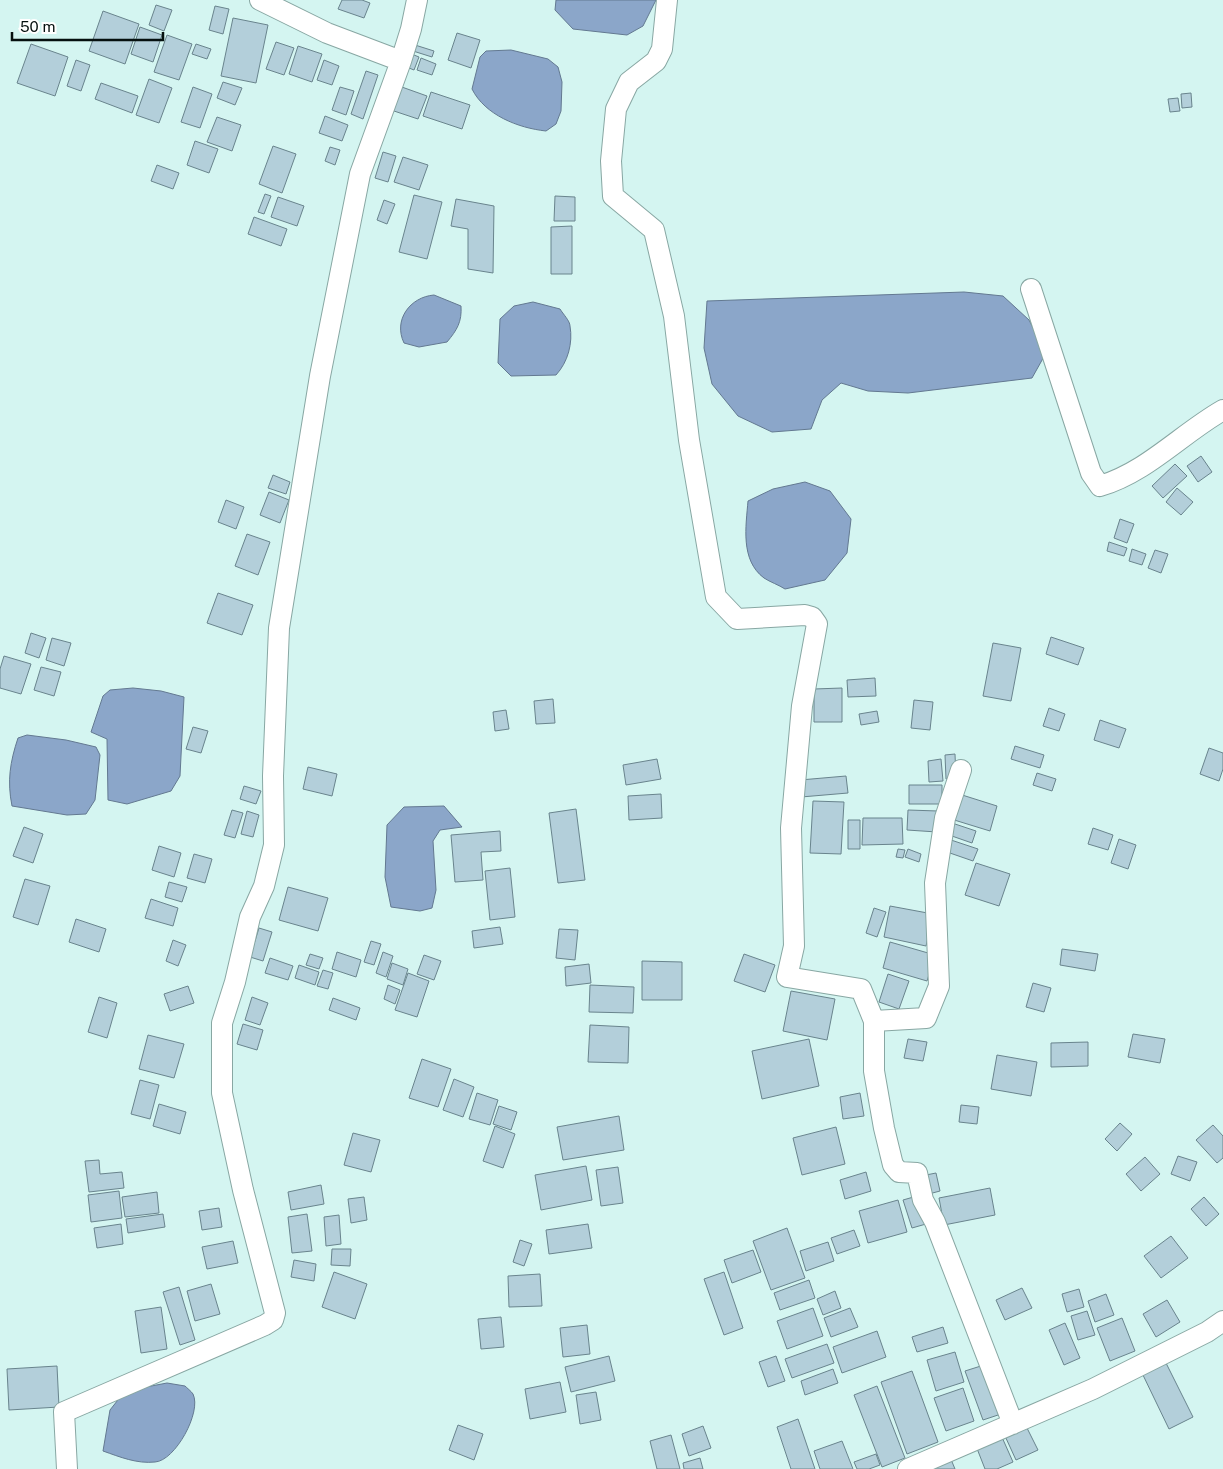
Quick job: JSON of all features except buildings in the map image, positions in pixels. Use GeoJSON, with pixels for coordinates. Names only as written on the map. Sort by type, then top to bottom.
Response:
{"type":"FeatureCollection","features":[{"type":"Feature","properties":{"kind":"street"},"geometry":{"type":"LineString","coordinates":[[260,0],[327,33],[401,61]]}},
{"type":"Feature","properties":{"kind":"street"},"geometry":{"type":"LineString","coordinates":[[66,1469],[64,1412],[265,1325],[273,1320],[276,1313],[243,1190],[222,1094],[222,1023],[235,982],[250,917],[264,886],[274,845],[273,776],[279,628],[320,376],[360,174],[401,61],[411,29],[417,0]]}},
{"type":"Feature","properties":{"kind":"street"},"geometry":{"type":"LineString","coordinates":[[667,0],[662,49],[656,61],[629,82],[616,109],[611,161],[613,196],[654,230],[674,316],[689,440],[716,597],[737,619],[805,615],[812,617],[817,624],[802,706],[791,828],[794,946],[787,977],[861,989],[874,1021],[874,1071],[893,1165],[899,1172],[917,1172],[923,1200],[935,1222],[1013,1424]]}},
{"type":"Feature","properties":{"kind":"street"},"geometry":{"type":"LineString","coordinates":[[1031,288],[1091,473],[1100,486],[1119,480],[1135,471],[1223,410]]}},
{"type":"Feature","properties":{"kind":"street"},"geometry":{"type":"LineString","coordinates":[[874,1021],[926,1018],[939,986],[935,883],[945,818],[961,770]]}},
{"type":"Feature","properties":{"kind":"street"},"geometry":{"type":"LineString","coordinates":[[908,1469],[1093,1389],[1207,1332],[1223,1320]]}},
{"type":"Feature","properties":{"kind":"water"},"geometry":{"type":"Polygon","coordinates":[[[556,0],[656,0],[643,26],[627,35],[573,29],[555,10],[556,0]]]}},
{"type":"Feature","properties":{"kind":"water"},"geometry":{"type":"Polygon","coordinates":[[[511,50],[548,59],[558,67],[562,82],[561,111],[556,124],[546,131],[524,127],[503,119],[485,106],[472,89],[480,57],[486,51],[511,50]]]}},
{"type":"Feature","properties":{"kind":"water"},"geometry":{"type":"Polygon","coordinates":[[[964,292],[1003,296],[1029,320],[1046,353],[1032,378],[908,393],[868,391],[841,383],[822,400],[811,429],[772,432],[738,416],[712,384],[704,348],[707,301],[964,292]]]}},
{"type":"Feature","properties":{"kind":"water"},"geometry":{"type":"Polygon","coordinates":[[[434,295],[461,306],[461,317],[456,330],[447,342],[419,347],[404,343],[401,326],[402,318],[406,311],[418,300],[434,295]]]}},
{"type":"Feature","properties":{"kind":"water"},"geometry":{"type":"Polygon","coordinates":[[[533,302],[560,309],[570,324],[571,339],[569,352],[564,364],[556,375],[511,376],[498,363],[500,319],[514,306],[533,302]]]}},
{"type":"Feature","properties":{"kind":"water"},"geometry":{"type":"Polygon","coordinates":[[[805,482],[830,491],[851,519],[847,553],[825,580],[785,589],[764,578],[756,571],[751,562],[746,542],[748,501],[773,489],[805,482]]]}},
{"type":"Feature","properties":{"kind":"water"},"geometry":{"type":"Polygon","coordinates":[[[133,688],[161,691],[184,697],[180,776],[171,791],[127,804],[108,800],[107,739],[91,732],[103,696],[110,690],[133,688]]]}},
{"type":"Feature","properties":{"kind":"water"},"geometry":{"type":"Polygon","coordinates":[[[27,735],[66,740],[96,747],[100,755],[95,800],[86,814],[67,815],[12,806],[10,772],[13,755],[18,738],[27,735]]]}},
{"type":"Feature","properties":{"kind":"water"},"geometry":{"type":"Polygon","coordinates":[[[444,806],[462,827],[440,830],[433,841],[436,890],[432,908],[420,911],[391,907],[385,877],[387,825],[404,807],[444,806]]]}},
{"type":"Feature","properties":{"kind":"water"},"geometry":{"type":"Polygon","coordinates":[[[167,1383],[185,1386],[193,1394],[195,1402],[194,1412],[185,1434],[171,1453],[163,1460],[142,1462],[129,1460],[103,1451],[110,1410],[125,1391],[167,1383]]]}}]}
